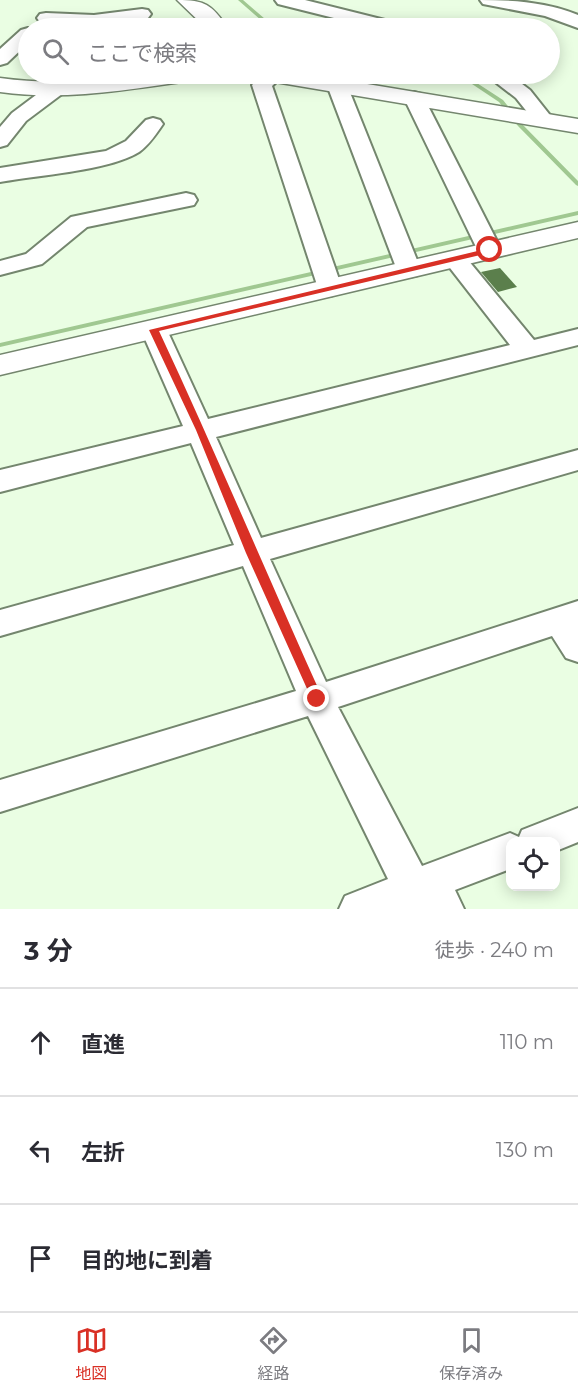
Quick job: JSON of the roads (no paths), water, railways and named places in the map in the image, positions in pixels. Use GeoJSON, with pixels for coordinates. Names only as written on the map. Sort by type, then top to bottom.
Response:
{"type":"FeatureCollection","features":[{"type":"Feature","properties":{"kind":"street"},"geometry":{"type":"LineString","coordinates":[[127,0],[146,18]]}},
{"type":"Feature","properties":{"kind":"street"},"geometry":{"type":"LineString","coordinates":[[187,0],[209,18]]}},
{"type":"Feature","properties":{"kind":"street"},"geometry":{"type":"LineString","coordinates":[[284,0],[355,18]]}},
{"type":"Feature","properties":{"kind":"street"},"geometry":{"type":"LineString","coordinates":[[489,0],[507,5],[531,3],[578,22]]}},
{"type":"Feature","properties":{"kind":"street"},"geometry":{"type":"LineString","coordinates":[[121,18],[142,14]]}},
{"type":"Feature","properties":{"kind":"street"},"geometry":{"type":"LineString","coordinates":[[3,48],[18,39]]}},
{"type":"Feature","properties":{"kind":"street"},"geometry":{"type":"LineString","coordinates":[[0,85],[55,90],[121,84]]}},
{"type":"Feature","properties":{"kind":"street"},"geometry":{"type":"LineString","coordinates":[[263,84],[326,276]]}},
{"type":"Feature","properties":{"kind":"street"},"geometry":{"type":"LineString","coordinates":[[326,84],[404,257]]}},
{"type":"Feature","properties":{"kind":"street"},"geometry":{"type":"LineString","coordinates":[[353,84],[410,92],[578,126]]}},
{"type":"Feature","properties":{"kind":"street"},"geometry":{"type":"LineString","coordinates":[[510,84],[523,94],[543,119]]}},
{"type":"Feature","properties":{"kind":"street"},"geometry":{"type":"LineString","coordinates":[[0,141],[19,117],[55,90]]}},
{"type":"Feature","properties":{"kind":"street"},"geometry":{"type":"LineString","coordinates":[[410,92],[484,240]]}},
{"type":"Feature","properties":{"kind":"street"},"geometry":{"type":"LineString","coordinates":[[0,175],[111,157],[134,146],[153,123]]}},
{"type":"Feature","properties":{"kind":"street"},"geometry":{"type":"LineString","coordinates":[[0,268],[34,259],[79,222],[186,200]]}},
{"type":"Feature","properties":{"kind":"street"},"geometry":{"type":"LineString","coordinates":[[0,365],[154,330],[326,276],[404,257],[456,259],[484,240],[578,230]]}},
{"type":"Feature","properties":{"kind":"street"},"geometry":{"type":"LineString","coordinates":[[456,259],[528,350]]}},
{"type":"Feature","properties":{"kind":"street"},"geometry":{"type":"LineString","coordinates":[[154,330],[201,430],[252,553],[317,699],[428,899]]}},
{"type":"Feature","properties":{"kind":"street"},"geometry":{"type":"LineString","coordinates":[[0,481],[578,337]]}},
{"type":"Feature","properties":{"kind":"street"},"geometry":{"type":"LineString","coordinates":[[0,623],[578,460]]}},
{"type":"Feature","properties":{"kind":"street"},"geometry":{"type":"LineString","coordinates":[[0,796],[317,699],[569,617],[578,648]]}},
{"type":"Feature","properties":{"kind":"street"},"geometry":{"type":"LineString","coordinates":[[548,837],[578,825]]}},
{"type":"Feature","properties":{"kind":"street"},"geometry":{"type":"LineString","coordinates":[[359,909],[428,899],[506,853]]}},
{"type":"Feature","properties":{"kind":"waterway"},"geometry":{"type":"LineString","coordinates":[[240,0],[261,18]]}},
{"type":"Feature","properties":{"kind":"waterway"},"geometry":{"type":"LineString","coordinates":[[475,84],[501,101],[520,125],[578,184]]}},
{"type":"Feature","properties":{"kind":"waterway"},"geometry":{"type":"LineString","coordinates":[[0,345],[578,213]]}}]}
